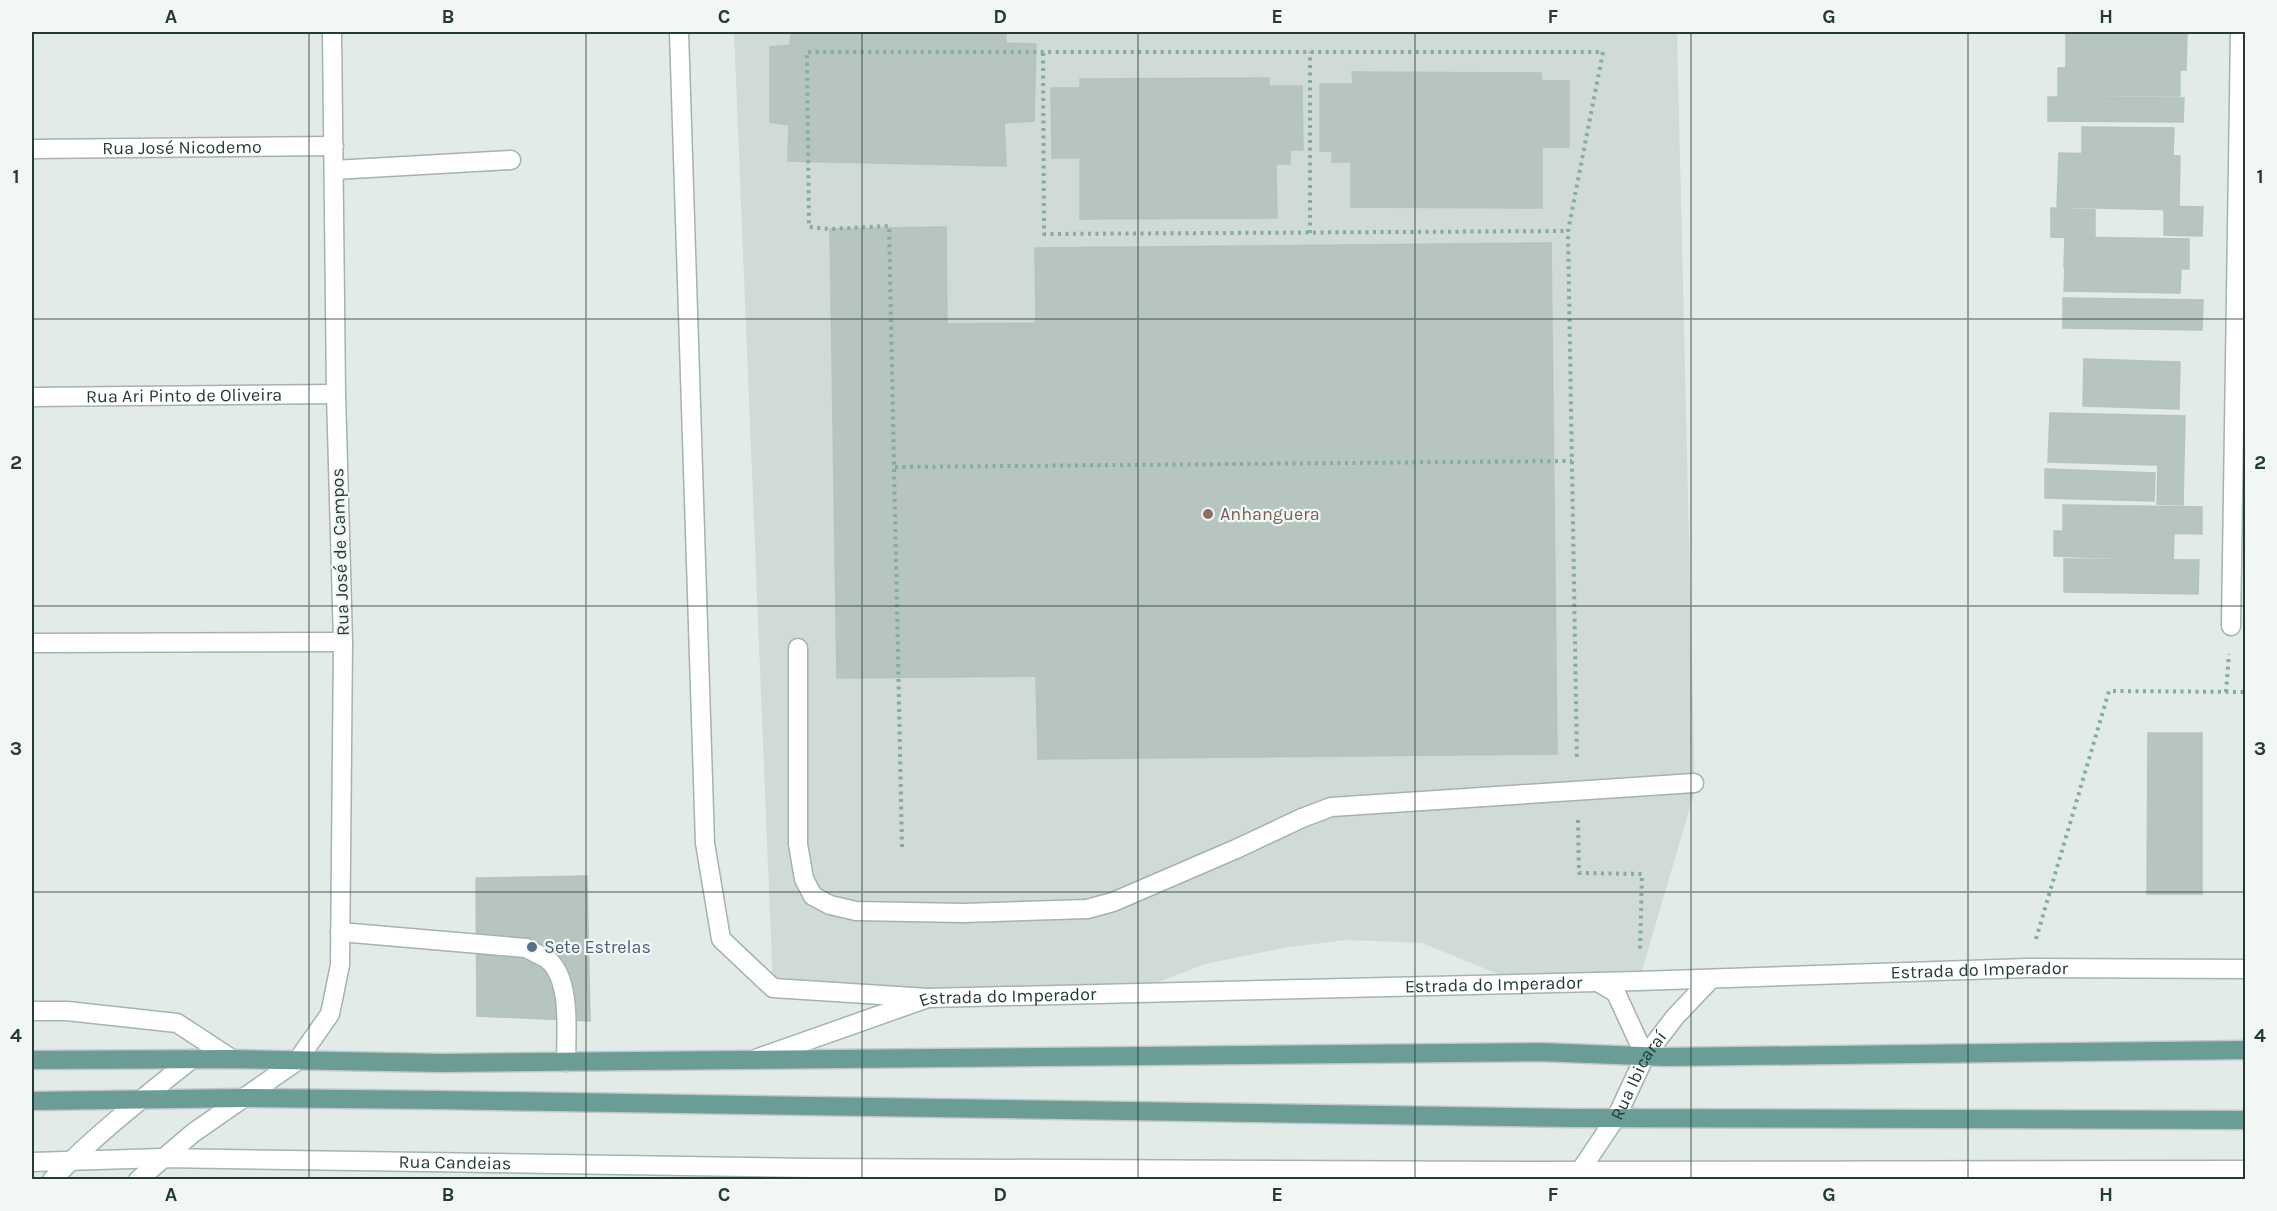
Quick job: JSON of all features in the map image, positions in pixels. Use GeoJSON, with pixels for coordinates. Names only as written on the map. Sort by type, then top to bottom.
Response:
{"type":"FeatureCollection","features":[{"type":"Feature","properties":{"kind":"main road","name":"Rua José de Campos"},"geometry":{"type":"LineString","coordinates":[[138,1179],[193,1133],[297,1061],[330,1014],[340,965],[343,642],[336,394],[332,32]]}},
{"type":"Feature","properties":{"kind":"main road"},"geometry":{"type":"LineString","coordinates":[[679,32],[705,843],[722,939],[773,988],[928,998]]}},
{"type":"Feature","properties":{"kind":"main road"},"geometry":{"type":"LineString","coordinates":[[2231,626],[2240,32]]}},
{"type":"Feature","properties":{"kind":"main road","name":"Rua José Nicodemo"},"geometry":{"type":"LineString","coordinates":[[32,149],[333,146]]}},
{"type":"Feature","properties":{"kind":"main road"},"geometry":{"type":"LineString","coordinates":[[334,170],[511,160]]}},
{"type":"Feature","properties":{"kind":"main road","name":"Rua Ari Pinto de Oliveira"},"geometry":{"type":"LineString","coordinates":[[32,397],[336,394]]}},
{"type":"Feature","properties":{"kind":"main road"},"geometry":{"type":"LineString","coordinates":[[32,643],[343,642]]}},
{"type":"Feature","properties":{"kind":"main road"},"geometry":{"type":"LineString","coordinates":[[798,648],[798,844],[804,879],[813,896],[830,905],[856,911],[963,913],[1087,909],[1113,902],[1331,807],[1694,783]]}},
{"type":"Feature","properties":{"kind":"main road"},"geometry":{"type":"LineString","coordinates":[[340,932],[526,948],[548,960],[559,975],[565,997],[566,1062]]}},
{"type":"Feature","properties":{"kind":"main road","name":"Estrada do Imperador"},"geometry":{"type":"LineString","coordinates":[[751,1061],[928,998],[1639,981],[2028,968],[2246,969]]}},
{"type":"Feature","properties":{"kind":"main road","name":"Rua Ibicaraí"},"geometry":{"type":"LineString","coordinates":[[1577,1175],[1617,1116],[1645,1056],[1675,1017],[1711,979]]}},
{"type":"Feature","properties":{"kind":"main road"},"geometry":{"type":"LineString","coordinates":[[1598,982],[1616,993],[1645,1056]]}},
{"type":"Feature","properties":{"kind":"main road"},"geometry":{"type":"LineString","coordinates":[[32,1011],[67,1011],[177,1023],[232,1059]]}},
{"type":"Feature","properties":{"kind":"main road"},"geometry":{"type":"LineString","coordinates":[[32,1060],[566,1062],[1528,1052],[1645,1056],[2246,1050]]}},
{"type":"Feature","properties":{"kind":"main road"},"geometry":{"type":"LineString","coordinates":[[52,1179],[140,1099],[192,1059]]}},
{"type":"Feature","properties":{"kind":"main road"},"geometry":{"type":"LineString","coordinates":[[32,1101],[245,1098],[1526,1117],[2246,1120]]}},
{"type":"Feature","properties":{"kind":"main road","name":"Rua Candeias"},"geometry":{"type":"LineString","coordinates":[[32,1161],[69,1162],[163,1158],[810,1168],[1577,1175],[1730,1171],[2246,1170]]}},
{"type":"Feature","properties":{"kind":"main road"},"geometry":{"type":"LineString","coordinates":[[810,1168],[836,1179]]}},
{"type":"Feature","properties":{"kind":"main road"},"geometry":{"type":"LineString","coordinates":[[1730,1171],[1747,1179]]}},
{"type":"Feature","properties":{"kind":"path"},"geometry":{"type":"LineString","coordinates":[[902,847],[889,226],[831,229],[809,227],[807,52],[1603,52],[1568,231],[1579,873],[1642,874],[1639,981]]}},
{"type":"Feature","properties":{"kind":"path"},"geometry":{"type":"LineString","coordinates":[[1310,232],[1311,52]]}},
{"type":"Feature","properties":{"kind":"path"},"geometry":{"type":"LineString","coordinates":[[1043,53],[1044,234],[1568,231]]}},
{"type":"Feature","properties":{"kind":"path"},"geometry":{"type":"LineString","coordinates":[[895,468],[1572,462]]}},
{"type":"Feature","properties":{"kind":"path"},"geometry":{"type":"LineString","coordinates":[[2226,692],[2231,626]]}},
{"type":"Feature","properties":{"kind":"path"},"geometry":{"type":"LineString","coordinates":[[2028,968],[2109,691],[2246,692]]}},
{"type":"Feature","properties":{"kind":"shaded area"},"geometry":{"type":"Polygon","coordinates":[[[734,32],[1677,32],[1695,790],[1639,981],[1520,983],[1422,943],[1348,940],[1288,947],[1205,964],[1136,991],[773,988],[734,32]]]}},
{"type":"Feature","properties":{"kind":"building"},"geometry":{"type":"Polygon","coordinates":[[[791,32],[1006,32],[1006,43],[1036,44],[1034,121],[1004,123],[1006,166],[788,161],[789,125],[770,122],[770,47],[790,45],[791,32]]]}},
{"type":"Feature","properties":{"kind":"building"},"geometry":{"type":"Polygon","coordinates":[[[2066,32],[2187,32],[2186,70],[2066,69],[2066,32]]]}},
{"type":"Feature","properties":{"kind":"building"},"geometry":{"type":"Polygon","coordinates":[[[2058,68],[2180,69],[2180,96],[2058,96],[2058,68]]]}},
{"type":"Feature","properties":{"kind":"building"},"geometry":{"type":"Polygon","coordinates":[[[1352,72],[1541,73],[1542,81],[1569,81],[1569,147],[1542,147],[1542,208],[1351,207],[1351,162],[1332,162],[1332,151],[1320,151],[1320,84],[1353,84],[1352,72]]]}},
{"type":"Feature","properties":{"kind":"building"},"geometry":{"type":"Polygon","coordinates":[[[1269,78],[1269,86],[1302,86],[1303,150],[1290,150],[1290,164],[1276,164],[1277,218],[1080,219],[1080,158],[1052,158],[1051,88],[1080,88],[1080,79],[1269,78]]]}},
{"type":"Feature","properties":{"kind":"building"},"geometry":{"type":"Polygon","coordinates":[[[2048,97],[2184,98],[2183,122],[2048,121],[2048,97]]]}},
{"type":"Feature","properties":{"kind":"building"},"geometry":{"type":"Polygon","coordinates":[[[2082,127],[2174,128],[2173,156],[2082,155],[2082,127]]]}},
{"type":"Feature","properties":{"kind":"building"},"geometry":{"type":"Polygon","coordinates":[[[2059,153],[2180,156],[2179,210],[2057,207],[2059,153]]]}},
{"type":"Feature","properties":{"kind":"building"},"geometry":{"type":"Polygon","coordinates":[[[2164,206],[2203,207],[2202,236],[2164,235],[2164,206]]]}},
{"type":"Feature","properties":{"kind":"building"},"geometry":{"type":"Polygon","coordinates":[[[2051,208],[2095,210],[2095,238],[2051,237],[2051,208]]]}},
{"type":"Feature","properties":{"kind":"building","name":"Anhanguera"},"geometry":{"type":"Polygon","coordinates":[[[946,227],[947,324],[1036,323],[1035,248],[1551,243],[1557,754],[1038,759],[1036,676],[837,678],[830,229],[946,227]]]}},
{"type":"Feature","properties":{"kind":"building"},"geometry":{"type":"Polygon","coordinates":[[[2065,237],[2189,239],[2189,269],[2064,267],[2065,237]]]}},
{"type":"Feature","properties":{"kind":"building"},"geometry":{"type":"Polygon","coordinates":[[[2065,267],[2181,270],[2180,293],[2064,291],[2065,267]]]}},
{"type":"Feature","properties":{"kind":"building"},"geometry":{"type":"Polygon","coordinates":[[[2063,298],[2203,300],[2202,330],[2063,328],[2063,298]]]}},
{"type":"Feature","properties":{"kind":"building"},"geometry":{"type":"Polygon","coordinates":[[[2084,359],[2180,362],[2179,409],[2083,406],[2084,359]]]}},
{"type":"Feature","properties":{"kind":"building"},"geometry":{"type":"Polygon","coordinates":[[[2050,413],[2185,416],[2183,505],[2157,504],[2158,465],[2048,462],[2050,413]]]}},
{"type":"Feature","properties":{"kind":"building"},"geometry":{"type":"Polygon","coordinates":[[[2045,469],[2155,473],[2154,501],[2045,498],[2045,469]]]}},
{"type":"Feature","properties":{"kind":"building"},"geometry":{"type":"Polygon","coordinates":[[[2063,505],[2202,507],[2202,534],[2063,531],[2063,505]]]}},
{"type":"Feature","properties":{"kind":"building"},"geometry":{"type":"Polygon","coordinates":[[[2054,531],[2174,534],[2173,560],[2054,556],[2054,531]]]}},
{"type":"Feature","properties":{"kind":"building"},"geometry":{"type":"Polygon","coordinates":[[[2064,559],[2199,560],[2198,594],[2064,592],[2064,559]]]}},
{"type":"Feature","properties":{"kind":"building"},"geometry":{"type":"Polygon","coordinates":[[[2148,733],[2202,733],[2202,894],[2147,894],[2148,733]]]}},
{"type":"Feature","properties":{"kind":"building","name":"Sete Estrelas"},"geometry":{"type":"Polygon","coordinates":[[[587,876],[590,1021],[477,1016],[476,878],[587,876]]]}},
{"type":"Feature","properties":{"kind":"place","name":"Anhanguera"},"geometry":{"type":"Point","coordinates":[1208,514]}},
{"type":"Feature","properties":{"kind":"place","name":"Sete Estrelas"},"geometry":{"type":"Point","coordinates":[532,947]}}]}
